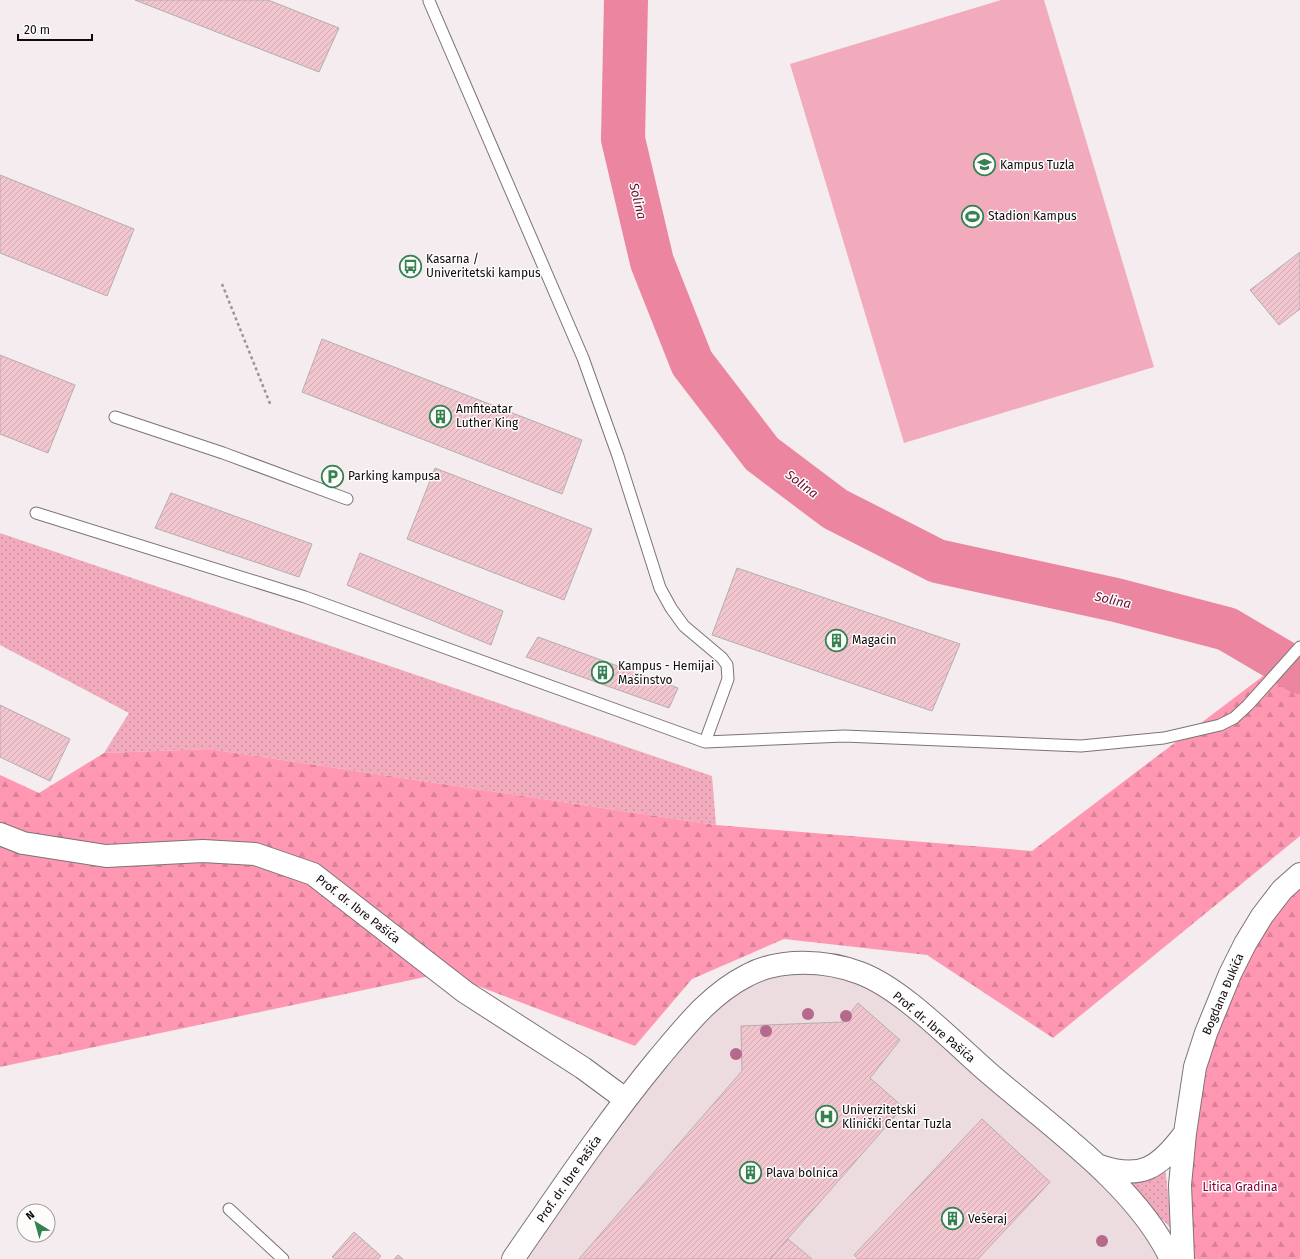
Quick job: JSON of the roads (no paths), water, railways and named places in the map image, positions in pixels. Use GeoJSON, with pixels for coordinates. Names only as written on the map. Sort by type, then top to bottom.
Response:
{"type":"FeatureCollection","features":[{"type":"Feature","properties":{"kind":"street","name":"Prof. dr. Ibre Pašića"},"geometry":{"type":"LineString","coordinates":[[0,834],[23,844],[106,856],[203,851],[255,854],[313,874],[465,992],[583,1068],[625,1099]]}},
{"type":"Feature","properties":{"kind":"street","name":"Bogdana Đukića"},"geometry":{"type":"LineString","coordinates":[[1182,1259],[1180,1185],[1185,1133],[1195,1067],[1206,1032],[1230,974],[1262,916],[1282,890],[1300,874]]}},
{"type":"Feature","properties":{"kind":"street","name":"Prof. dr. Ibre Pašića"},"geometry":{"type":"LineString","coordinates":[[512,1259],[625,1099],[690,1020],[723,990],[749,974],[773,966],[793,963],[818,964],[860,972],[902,998],[1096,1164],[1146,1217],[1163,1241],[1171,1259]]}},
{"type":"Feature","properties":{"kind":"street","name":"Bogdana Đukića"},"geometry":{"type":"LineString","coordinates":[[1096,1164],[1116,1172],[1128,1173],[1149,1167],[1171,1152],[1185,1133]]}},
{"type":"Feature","properties":{"kind":"lane"},"geometry":{"type":"LineString","coordinates":[[429,1],[582,358],[618,456],[660,588],[671,608],[684,626],[722,658],[728,665],[728,679],[705,742]]}},
{"type":"Feature","properties":{"kind":"lane"},"geometry":{"type":"LineString","coordinates":[[115,418],[223,453],[347,499]]}},
{"type":"Feature","properties":{"kind":"lane"},"geometry":{"type":"LineString","coordinates":[[36,513],[305,597],[705,742],[844,736],[1081,746],[1164,738],[1220,725],[1234,718],[1248,705],[1300,648]]}},
{"type":"Feature","properties":{"kind":"lane"},"geometry":{"type":"LineString","coordinates":[[230,1209],[283,1259]]}},
{"type":"Feature","properties":{"kind":"waterway","name":"Solina"},"geometry":{"type":"LineString","coordinates":[[626,0],[623,139],[652,262],[692,363],[762,454],[835,509],[937,561],[1116,600],[1227,629],[1300,672]]}},
{"type":"Feature","properties":{"kind":"place","name":"Kampus Tuzla"},"geometry":{"type":"Point","coordinates":[985,165]}},
{"type":"Feature","properties":{"kind":"place","name":"Stadion Kampus"},"geometry":{"type":"Point","coordinates":[972,216]}},
{"type":"Feature","properties":{"kind":"place","name":"Kasarna / Univeritetski kampus"},"geometry":{"type":"Point","coordinates":[410,266]}},
{"type":"Feature","properties":{"kind":"place","name":"Amfiteatar Luther King"},"geometry":{"type":"Point","coordinates":[441,416]}},
{"type":"Feature","properties":{"kind":"place","name":"Parking kampusa"},"geometry":{"type":"Point","coordinates":[332,476]}},
{"type":"Feature","properties":{"kind":"place","name":"Magacin"},"geometry":{"type":"Point","coordinates":[836,640]}},
{"type":"Feature","properties":{"kind":"place","name":"Kampus - Hemijai Mašinstvo"},"geometry":{"type":"Point","coordinates":[603,673]}},
{"type":"Feature","properties":{"kind":"place","name":"Univerzitetski Klinički Centar Tuzla"},"geometry":{"type":"Point","coordinates":[827,1117]}},
{"type":"Feature","properties":{"kind":"place","name":"Plava bolnica"},"geometry":{"type":"Point","coordinates":[750,1173]}},
{"type":"Feature","properties":{"kind":"place","name":"Vešeraj"},"geometry":{"type":"Point","coordinates":[952,1219]}},
{"type":"Feature","properties":{"kind":"park label","name":"Litica Gradina"},"geometry":{"type":"Point","coordinates":[1240,1187]}}]}
